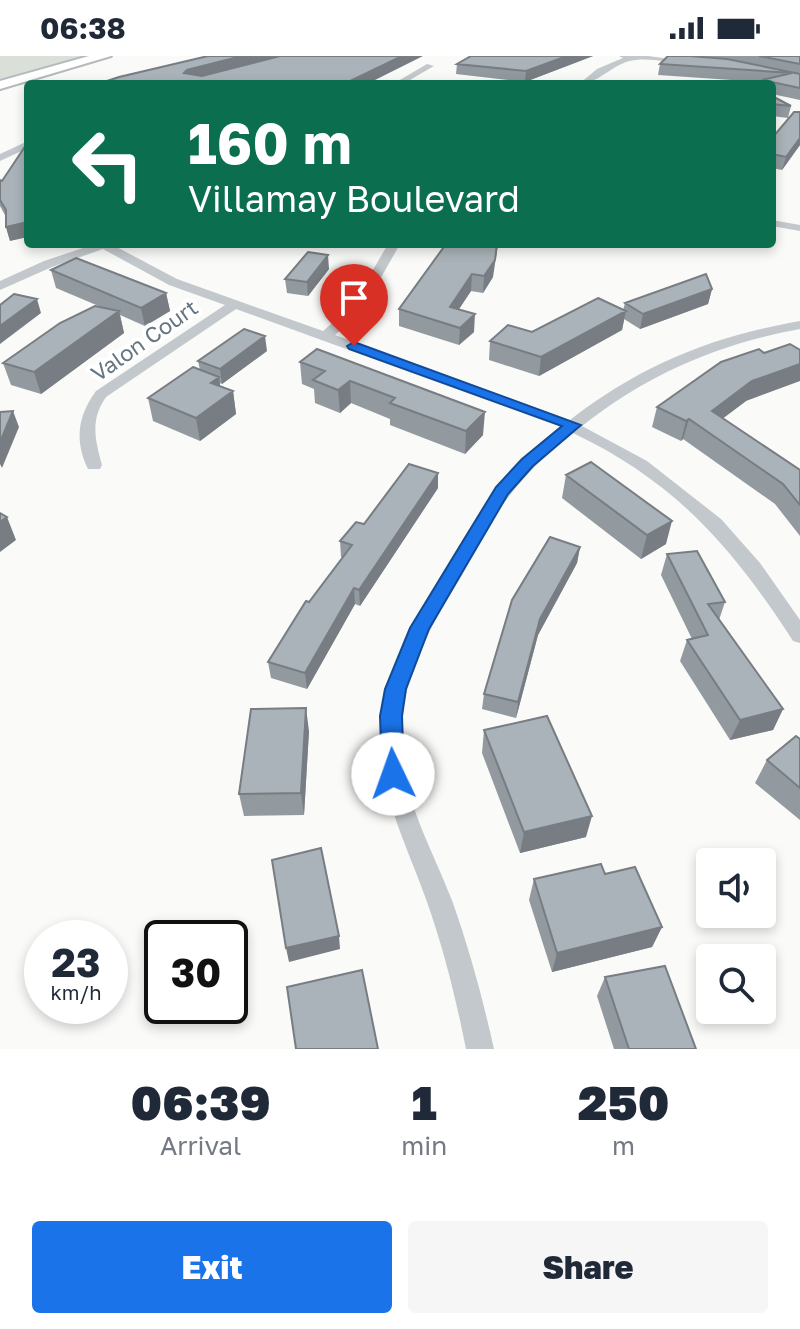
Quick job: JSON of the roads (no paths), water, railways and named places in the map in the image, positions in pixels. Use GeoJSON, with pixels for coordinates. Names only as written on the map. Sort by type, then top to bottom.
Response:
{"type":"FeatureCollection","features":[{"type":"Feature","properties":{"kind":"main road"},"geometry":{"type":"LineString","coordinates":[[0,85],[104,56]]}},
{"type":"Feature","properties":{"kind":"street"},"geometry":{"type":"LineString","coordinates":[[588,80],[630,56],[702,62]]}},
{"type":"Feature","properties":{"kind":"street"},"geometry":{"type":"LineString","coordinates":[[404,80],[430,66]]}},
{"type":"Feature","properties":{"kind":"street"},"geometry":{"type":"LineString","coordinates":[[0,158],[24,146]]}},
{"type":"Feature","properties":{"kind":"street"},"geometry":{"type":"LineString","coordinates":[[776,224],[800,228]]}},
{"type":"Feature","properties":{"kind":"street"},"geometry":{"type":"LineString","coordinates":[[0,286],[48,264],[95,248]]}},
{"type":"Feature","properties":{"kind":"street"},"geometry":{"type":"LineString","coordinates":[[109,248],[153,274],[573,425],[638,463],[712,521],[764,580],[800,636]]}},
{"type":"Feature","properties":{"kind":"street"},"geometry":{"type":"LineString","coordinates":[[325,336],[357,308],[392,248]]}},
{"type":"Feature","properties":{"kind":"street","name":"Valon Court"},"geometry":{"type":"LineString","coordinates":[[94,465],[85,424],[90,409],[101,394],[235,304]]}},
{"type":"Feature","properties":{"kind":"street"},"geometry":{"type":"LineString","coordinates":[[480,1049],[470,1002],[440,901],[405,819],[393,774],[390,749],[393,702],[402,667],[420,628],[502,491],[528,462],[640,376],[670,360],[736,337],[800,325]]}}]}
